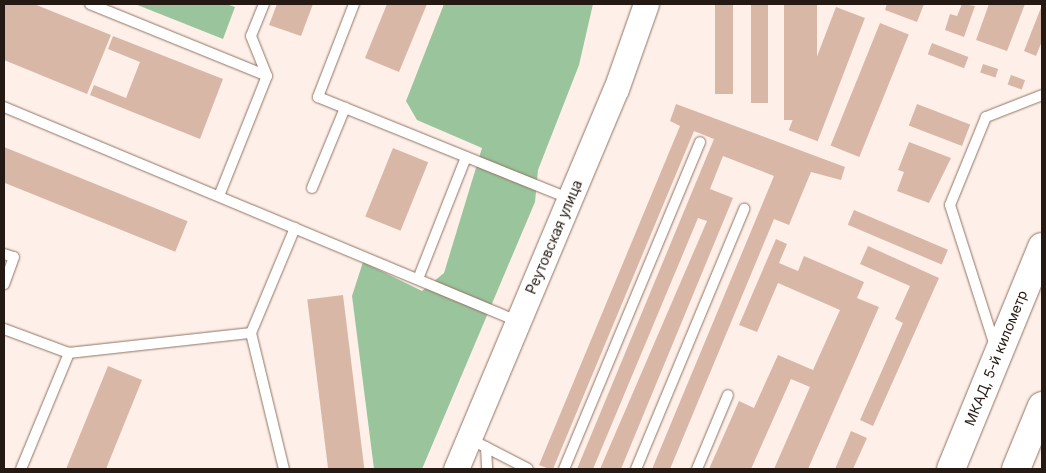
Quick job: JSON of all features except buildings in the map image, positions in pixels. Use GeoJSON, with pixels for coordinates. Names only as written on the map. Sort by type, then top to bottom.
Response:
{"type":"FeatureCollection","features":[{"type":"Feature","properties":{"kind":"highway","name":"МКАД, 5-й километр"},"geometry":{"type":"LineString","coordinates":[[951,469],[1042,247]]}},
{"type":"Feature","properties":{"kind":"highway"},"geometry":{"type":"LineString","coordinates":[[1016,469],[1042,406]]}},
{"type":"Feature","properties":{"kind":"street","name":"Реутовская улица"},"geometry":{"type":"LineString","coordinates":[[456,469],[477,443],[518,321],[628,59],[646,4]]}},
{"type":"Feature","properties":{"kind":"lane"},"geometry":{"type":"LineString","coordinates":[[90,4],[267,76]]}},
{"type":"Feature","properties":{"kind":"lane"},"geometry":{"type":"LineString","coordinates":[[219,196],[267,76],[251,36],[264,4]]}},
{"type":"Feature","properties":{"kind":"lane"},"geometry":{"type":"LineString","coordinates":[[354,4],[318,97],[570,199]]}},
{"type":"Feature","properties":{"kind":"lane"},"geometry":{"type":"LineString","coordinates":[[998,356],[950,205],[986,117],[1042,95]]}},
{"type":"Feature","properties":{"kind":"lane"},"geometry":{"type":"LineString","coordinates":[[4,107],[518,321]]}},
{"type":"Feature","properties":{"kind":"lane"},"geometry":{"type":"LineString","coordinates":[[312,188],[345,108]]}},
{"type":"Feature","properties":{"kind":"lane"},"geometry":{"type":"LineString","coordinates":[[564,469],[700,142]]}},
{"type":"Feature","properties":{"kind":"lane"},"geometry":{"type":"LineString","coordinates":[[418,279],[466,157]]}},
{"type":"Feature","properties":{"kind":"lane"},"geometry":{"type":"LineString","coordinates":[[636,469],[744,209]]}},
{"type":"Feature","properties":{"kind":"lane"},"geometry":{"type":"LineString","coordinates":[[284,469],[252,333],[295,228]]}},
{"type":"Feature","properties":{"kind":"lane"},"geometry":{"type":"LineString","coordinates":[[4,254],[14,258],[4,284]]}},
{"type":"Feature","properties":{"kind":"lane"},"geometry":{"type":"LineString","coordinates":[[4,329],[69,353],[252,333]]}},
{"type":"Feature","properties":{"kind":"lane"},"geometry":{"type":"LineString","coordinates":[[21,469],[69,353]]}},
{"type":"Feature","properties":{"kind":"lane"},"geometry":{"type":"LineString","coordinates":[[697,469],[728,395]]}},
{"type":"Feature","properties":{"kind":"lane"},"geometry":{"type":"LineString","coordinates":[[477,443],[487,469]]}},
{"type":"Feature","properties":{"kind":"lane"},"geometry":{"type":"LineString","coordinates":[[477,443],[528,469]]}},
{"type":"Feature","properties":{"kind":"green space"},"geometry":{"type":"Polygon","coordinates":[[[135,4],[226,4],[235,7],[223,39],[135,4]]]}},
{"type":"Feature","properties":{"kind":"green space"},"geometry":{"type":"Polygon","coordinates":[[[444,4],[593,4],[579,65],[538,170],[535,202],[422,469],[374,469],[352,296],[363,262],[422,291],[444,273],[482,148],[417,120],[406,101],[444,4]]]}}]}
